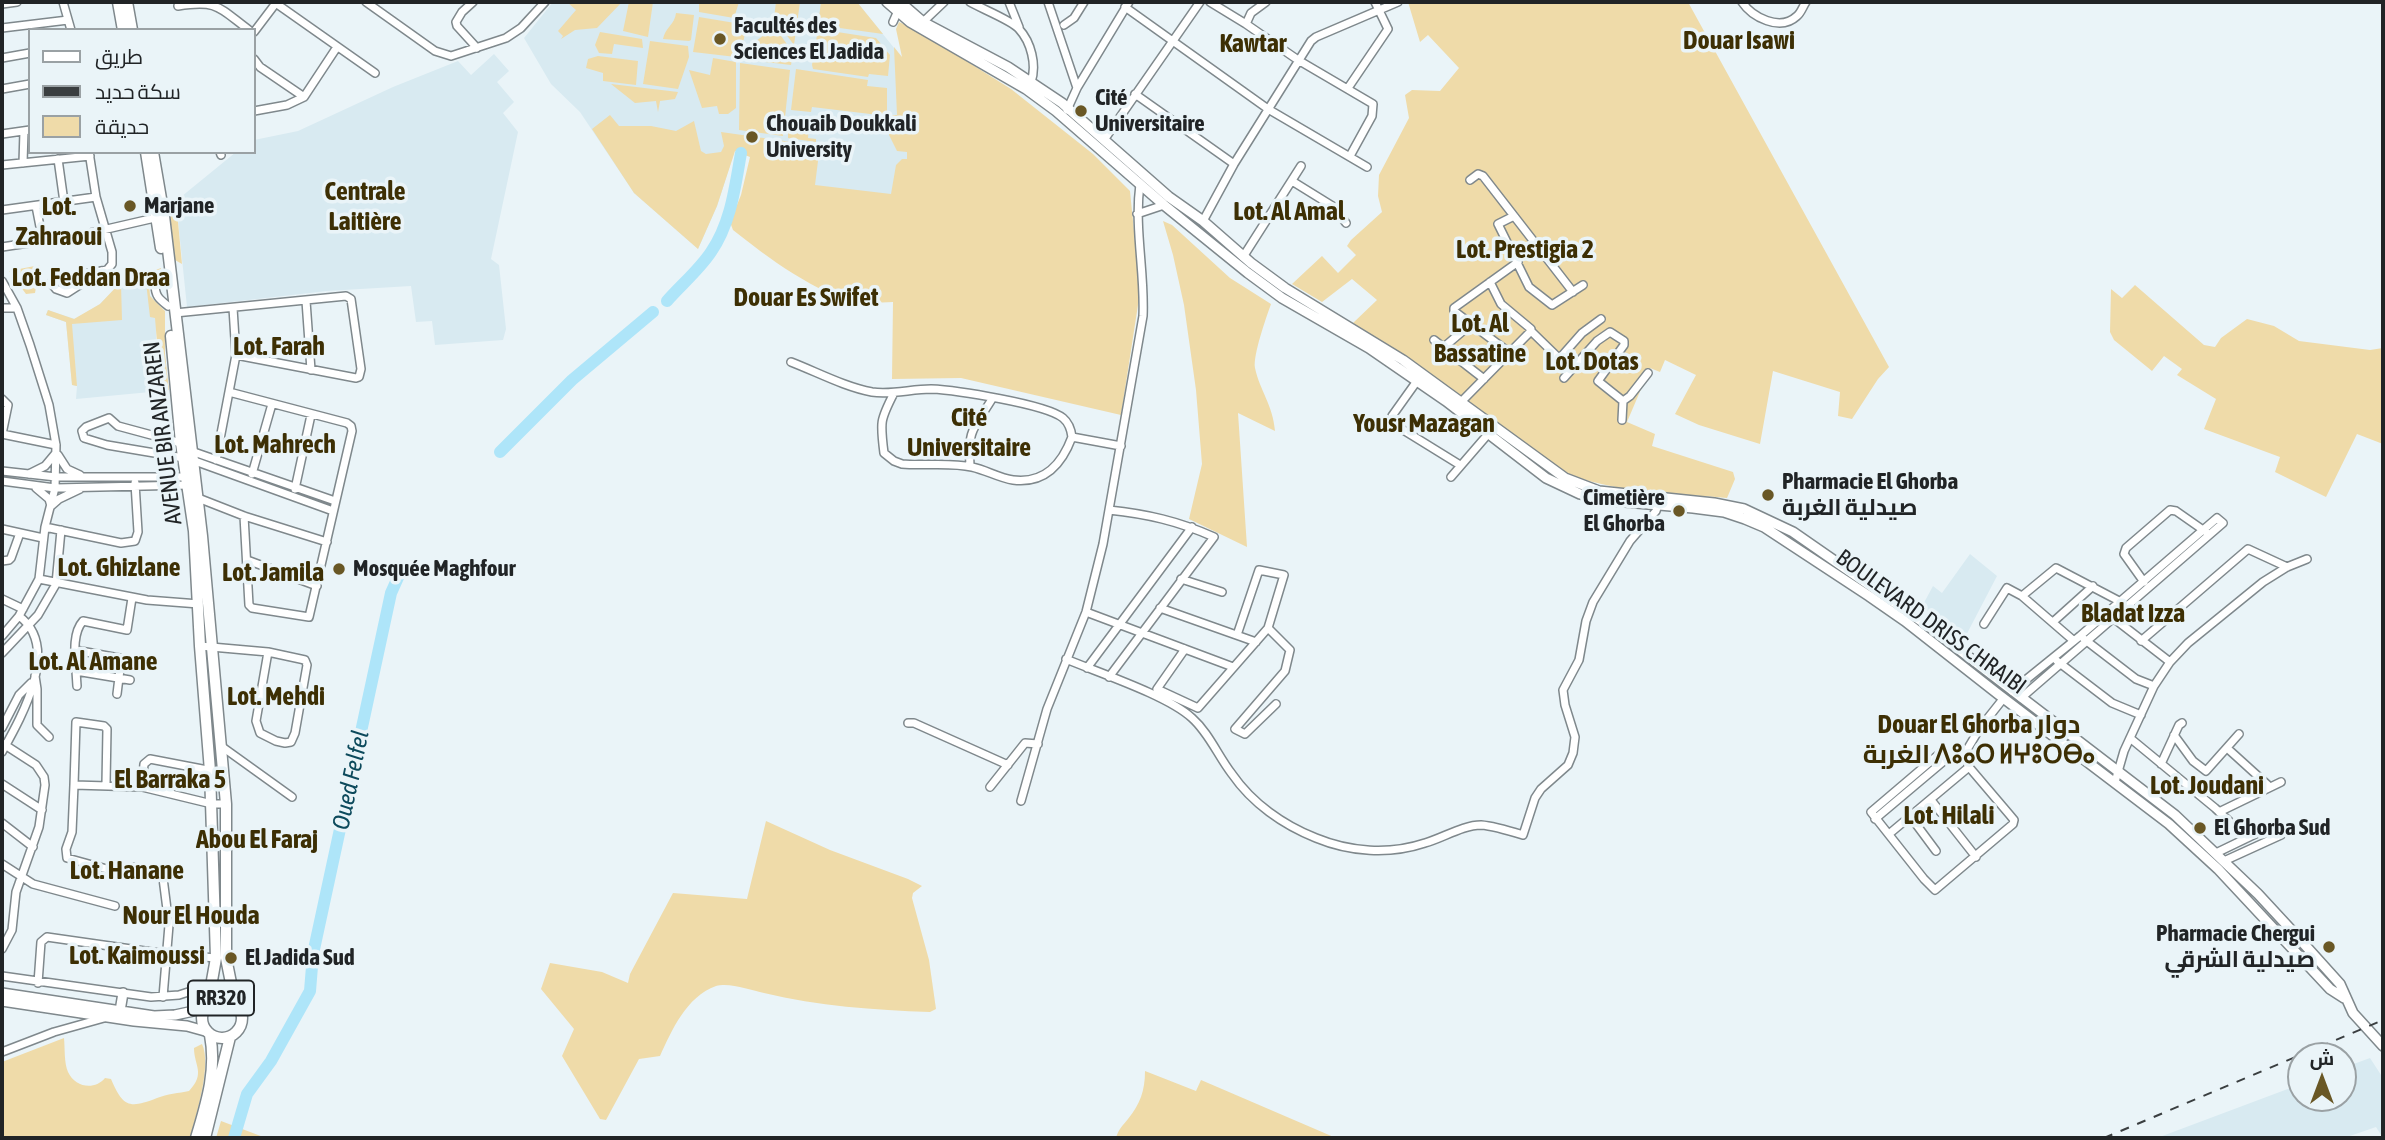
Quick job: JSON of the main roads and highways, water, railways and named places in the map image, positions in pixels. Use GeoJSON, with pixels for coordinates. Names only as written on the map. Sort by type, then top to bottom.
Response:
{"type":"FeatureCollection","features":[{"type":"Feature","properties":{"kind":"highway"},"geometry":{"type":"LineString","coordinates":[[118,2],[123,28]]}},
{"type":"Feature","properties":{"kind":"highway"},"geometry":{"type":"LineString","coordinates":[[127,2],[131,28]]}},
{"type":"Feature","properties":{"kind":"highway","name":"AVENUE BIR ANZAREN"},"geometry":{"type":"LineString","coordinates":[[146,154],[161,217],[164,276],[171,310],[181,443],[189,456]]}},
{"type":"Feature","properties":{"kind":"highway","name":"AVENUE BIR ANZAREN"},"geometry":{"type":"LineString","coordinates":[[153,154],[192,480],[194,531],[203,605]]}},
{"type":"Feature","properties":{"kind":"highway","name":"AVENUE BIR ANZAREN"},"geometry":{"type":"LineString","coordinates":[[192,480],[198,498],[212,804],[216,958],[213,984],[206,1006]]}},
{"type":"Feature","properties":{"kind":"highway","name":"AVENUE BIR ANZAREN"},"geometry":{"type":"LineString","coordinates":[[205,646],[221,746],[226,804],[226,958],[235,1003]]}},
{"type":"Feature","properties":{"kind":"highway","name":"RR320"},"geometry":{"type":"LineString","coordinates":[[197,1138],[212,1075],[213,1055],[201,1022],[206,1006],[219,998],[235,1003],[242,1019],[240,1028],[230,1037],[205,1138]]}},
{"type":"Feature","properties":{"kind":"highway","name":"RR320"},"geometry":{"type":"LineString","coordinates":[[207,1033],[218,1038],[230,1037]]}},
{"type":"Feature","properties":{"kind":"main road","name":"BOULEVARD DRISS CHRAIBI"},"geometry":{"type":"LineString","coordinates":[[887,2],[897,13],[1062,110],[1104,140],[1243,257],[1354,334]]}},
{"type":"Feature","properties":{"kind":"main road","name":"BOULEVARD DRISS CHRAIBI"},"geometry":{"type":"LineString","coordinates":[[900,2],[923,22],[1031,82],[1164,205],[1282,298],[1372,344],[1461,402],[1565,478],[1599,491],[1658,505],[1724,512],[1764,527],[1908,617],[2003,699],[2213,857]]}},
{"type":"Feature","properties":{"kind":"main road","name":"BOULEVARD DRISS CHRAIBI"},"geometry":{"type":"LineString","coordinates":[[1372,344],[1546,478],[1563,487],[1603,500],[1714,503],[1760,515],[1801,537],[2012,691],[2175,815],[2330,989],[2345,999],[2353,1013],[2383,1046]]}},
{"type":"Feature","properties":{"kind":"main road"},"geometry":{"type":"LineString","coordinates":[[2,993],[165,1016],[206,1006]]}},
{"type":"Feature","properties":{"kind":"main road"},"geometry":{"type":"LineString","coordinates":[[120,1011],[123,993]]}},
{"type":"Feature","properties":{"kind":"main road"},"geometry":{"type":"LineString","coordinates":[[2,1001],[187,1026],[207,1033]]}},
{"type":"Feature","properties":{"kind":"waterway","name":"Oued Felfel"},"geometry":{"type":"LineString","coordinates":[[667,301],[701,265],[718,241],[731,204],[741,153]]}},
{"type":"Feature","properties":{"kind":"waterway","name":"Oued Felfel"},"geometry":{"type":"LineString","coordinates":[[500,452],[572,380],[653,312]]}},
{"type":"Feature","properties":{"kind":"waterway","name":"Oued Felfel"},"geometry":{"type":"LineString","coordinates":[[234,1138],[247,1094],[271,1061],[310,991],[313,954],[391,593],[400,573]]}},
{"type":"Feature","properties":{"kind":"railway"},"geometry":{"type":"LineString","coordinates":[[2104,1138],[2383,1020]]}},
{"type":"Feature","properties":{"kind":"place","name":"Facultés des Sciences El Jadida"},"geometry":{"type":"Point","coordinates":[720,39]}},
{"type":"Feature","properties":{"kind":"place","name":"Cité Universitaire"},"geometry":{"type":"Point","coordinates":[1081,111]}},
{"type":"Feature","properties":{"kind":"place","name":"Chouaib Doukkali University"},"geometry":{"type":"Point","coordinates":[752,137]}},
{"type":"Feature","properties":{"kind":"place","name":"Marjane"},"geometry":{"type":"Point","coordinates":[130,206]}},
{"type":"Feature","properties":{"kind":"place","name":"Pharmacie El Ghorba صيدلية الغربة"},"geometry":{"type":"Point","coordinates":[1768,495]}},
{"type":"Feature","properties":{"kind":"place","name":"Cimetière El Ghorba"},"geometry":{"type":"Point","coordinates":[1679,511]}},
{"type":"Feature","properties":{"kind":"place","name":"Mosquée Maghfour"},"geometry":{"type":"Point","coordinates":[339,569]}},
{"type":"Feature","properties":{"kind":"place","name":"El Ghorba Sud"},"geometry":{"type":"Point","coordinates":[2200,828]}},
{"type":"Feature","properties":{"kind":"place","name":"Pharmacie Chergui صيدلية الشرقي"},"geometry":{"type":"Point","coordinates":[2329,947]}},
{"type":"Feature","properties":{"kind":"place","name":"El Jadida Sud"},"geometry":{"type":"Point","coordinates":[231,958]}},
{"type":"Feature","properties":{"kind":"district","name":"Douar Isawi"},"geometry":{"type":"Point","coordinates":[1739,41]}},
{"type":"Feature","properties":{"kind":"district","name":"Kawtar"},"geometry":{"type":"Point","coordinates":[1253,44]}},
{"type":"Feature","properties":{"kind":"district","name":"Centrale Laitière"},"geometry":{"type":"Point","coordinates":[365,207]}},
{"type":"Feature","properties":{"kind":"district","name":"Lot. Al Amal"},"geometry":{"type":"Point","coordinates":[1289,212]}},
{"type":"Feature","properties":{"kind":"district","name":"Lot. Zahraoui"},"geometry":{"type":"Point","coordinates":[59,222]}},
{"type":"Feature","properties":{"kind":"district","name":"Lot. Prestigia 2"},"geometry":{"type":"Point","coordinates":[1525,250]}},
{"type":"Feature","properties":{"kind":"district","name":"Lot. Feddan Draa"},"geometry":{"type":"Point","coordinates":[91,278]}},
{"type":"Feature","properties":{"kind":"district","name":"Douar Es Swifet"},"geometry":{"type":"Point","coordinates":[806,298]}},
{"type":"Feature","properties":{"kind":"district","name":"Lot. Al Bassatine"},"geometry":{"type":"Point","coordinates":[1480,339]}},
{"type":"Feature","properties":{"kind":"district","name":"Lot. Farah"},"geometry":{"type":"Point","coordinates":[279,347]}},
{"type":"Feature","properties":{"kind":"district","name":"Lot. Dotas"},"geometry":{"type":"Point","coordinates":[1592,362]}},
{"type":"Feature","properties":{"kind":"district","name":"Yousr Mazagan"},"geometry":{"type":"Point","coordinates":[1424,424]}},
{"type":"Feature","properties":{"kind":"district","name":"Cité Universitaire"},"geometry":{"type":"Point","coordinates":[969,433]}},
{"type":"Feature","properties":{"kind":"district","name":"Lot. Mahrech"},"geometry":{"type":"Point","coordinates":[275,445]}},
{"type":"Feature","properties":{"kind":"district","name":"Lot. Ghizlane"},"geometry":{"type":"Point","coordinates":[119,568]}},
{"type":"Feature","properties":{"kind":"district","name":"Lot. Jamila"},"geometry":{"type":"Point","coordinates":[273,573]}},
{"type":"Feature","properties":{"kind":"district","name":"Bladat Izza"},"geometry":{"type":"Point","coordinates":[2133,614]}},
{"type":"Feature","properties":{"kind":"district","name":"Lot. Al Amane"},"geometry":{"type":"Point","coordinates":[93,662]}},
{"type":"Feature","properties":{"kind":"district","name":"Lot. Mehdi"},"geometry":{"type":"Point","coordinates":[276,697]}},
{"type":"Feature","properties":{"kind":"district","name":"Douar El Ghorba دوار الغربة ⴷⵓⴰⵔ ⵍⵖⵓⵔⴱⴰ"},"geometry":{"type":"Point","coordinates":[1979,740]}},
{"type":"Feature","properties":{"kind":"district","name":"El Barraka 5"},"geometry":{"type":"Point","coordinates":[170,780]}},
{"type":"Feature","properties":{"kind":"district","name":"Lot. Joudani"},"geometry":{"type":"Point","coordinates":[2207,786]}},
{"type":"Feature","properties":{"kind":"district","name":"Lot. Hilali"},"geometry":{"type":"Point","coordinates":[1949,816]}},
{"type":"Feature","properties":{"kind":"district","name":"Abou El Faraj"},"geometry":{"type":"Point","coordinates":[257,840]}},
{"type":"Feature","properties":{"kind":"district","name":"Lot. Hanane"},"geometry":{"type":"Point","coordinates":[127,871]}},
{"type":"Feature","properties":{"kind":"district","name":"Nour El Houda"},"geometry":{"type":"Point","coordinates":[191,916]}},
{"type":"Feature","properties":{"kind":"district","name":"Lot. Kaimoussi"},"geometry":{"type":"Point","coordinates":[137,956]}}]}
